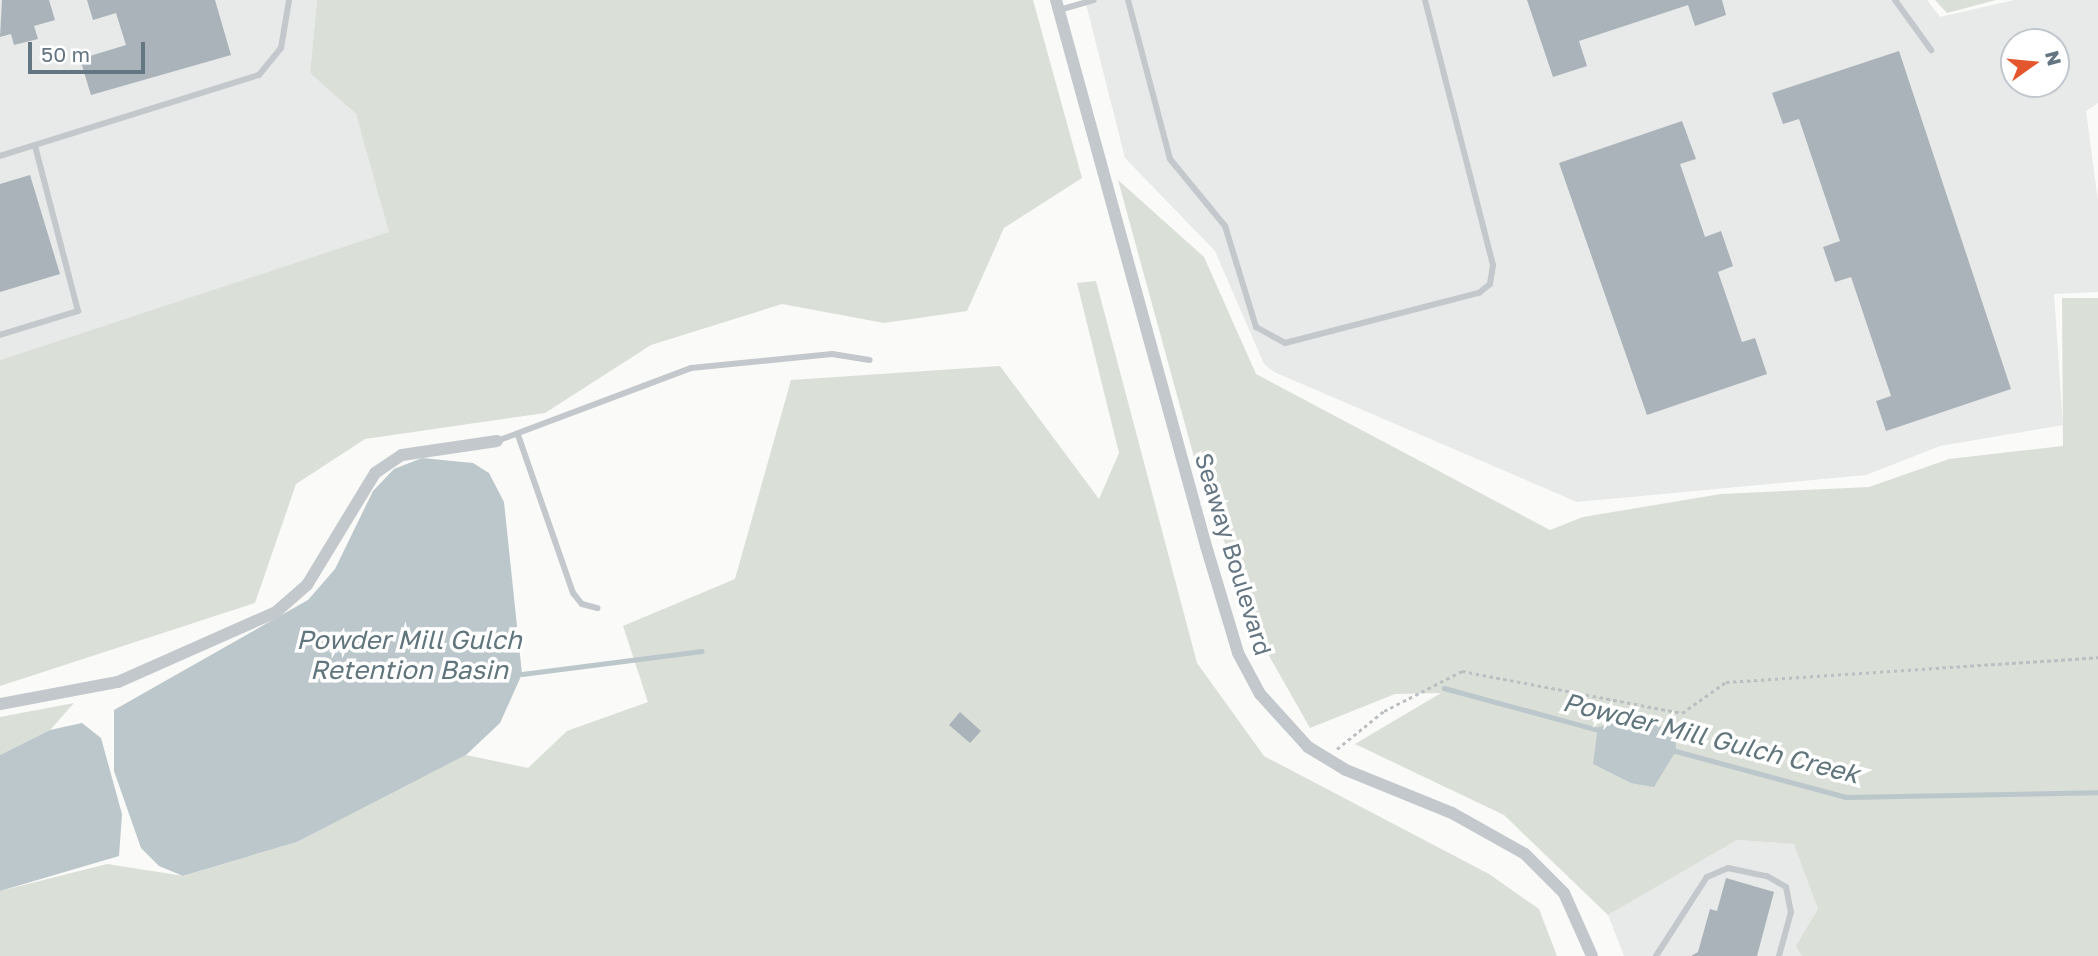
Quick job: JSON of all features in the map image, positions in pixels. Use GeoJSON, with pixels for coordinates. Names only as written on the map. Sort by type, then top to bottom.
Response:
{"type":"FeatureCollection","features":[{"type":"Feature","properties":{"kind":"street","name":"Seaway Boulevard"},"geometry":{"type":"LineString","coordinates":[[1058,5],[1238,653],[1281,722],[1326,758],[1498,835],[1525,854],[1564,893],[1591,956]]}},
{"type":"Feature","properties":{"kind":"street"},"geometry":{"type":"LineString","coordinates":[[0,704],[118,682],[276,612],[307,585],[375,473],[402,455],[497,441]]}},
{"type":"Feature","properties":{"kind":"lane"},"geometry":{"type":"LineString","coordinates":[[1058,5],[1094,0]]}},
{"type":"Feature","properties":{"kind":"lane"},"geometry":{"type":"LineString","coordinates":[[1128,0],[1170,159],[1225,226],[1256,327],[1285,343],[1479,293],[1490,284],[1493,265],[1425,0]]}},
{"type":"Feature","properties":{"kind":"lane"},"geometry":{"type":"LineString","coordinates":[[1895,0],[1931,50]]}},
{"type":"Feature","properties":{"kind":"lane"},"geometry":{"type":"LineString","coordinates":[[0,156],[259,75],[281,48],[288,2]]}},
{"type":"Feature","properties":{"kind":"lane"},"geometry":{"type":"LineString","coordinates":[[0,335],[78,311],[35,145]]}},
{"type":"Feature","properties":{"kind":"lane"},"geometry":{"type":"LineString","coordinates":[[497,441],[691,368],[832,354],[870,360]]}},
{"type":"Feature","properties":{"kind":"lane"},"geometry":{"type":"LineString","coordinates":[[517,435],[573,593],[582,604],[597,608]]}},
{"type":"Feature","properties":{"kind":"lane"},"geometry":{"type":"LineString","coordinates":[[1656,956],[1707,877],[1728,869],[1767,876],[1786,887],[1791,912],[1779,956]]}},
{"type":"Feature","properties":{"kind":"path"},"geometry":{"type":"LineString","coordinates":[[1326,758],[1384,711],[1462,671],[1682,713],[1726,682],[2098,657]]}},
{"type":"Feature","properties":{"kind":"shaded area"},"geometry":{"type":"Polygon","coordinates":[[[0,0],[317,0],[310,73],[356,114],[390,232],[0,360],[0,0]]]}},
{"type":"Feature","properties":{"kind":"shaded area"},"geometry":{"type":"Polygon","coordinates":[[[317,0],[1033,0],[1082,178],[1004,228],[967,311],[884,323],[782,304],[651,345],[545,413],[365,439],[296,484],[255,603],[0,686],[0,360],[389,232],[356,114],[310,73],[317,0]]]}},
{"type":"Feature","properties":{"kind":"shaded area"},"geometry":{"type":"Polygon","coordinates":[[[1085,0],[1927,0],[1940,17],[2014,0],[2098,0],[2098,103],[2086,111],[2098,201],[2098,292],[2054,294],[2063,425],[1940,446],[1866,475],[1577,502],[1274,372],[1264,364],[1215,251],[1125,158],[1085,0]]]}},
{"type":"Feature","properties":{"kind":"shaded area"},"geometry":{"type":"Polygon","coordinates":[[[1935,0],[1996,0],[1947,13],[1935,0]]]}},
{"type":"Feature","properties":{"kind":"shaded area"},"geometry":{"type":"Polygon","coordinates":[[[1118,180],[1204,257],[1256,374],[1550,530],[1583,517],[1721,494],[1869,487],[1949,459],[2063,446],[2062,298],[2098,298],[2098,956],[1802,956],[1796,946],[1818,909],[1794,844],[1737,840],[1608,915],[1504,815],[1355,744],[1441,693],[1395,694],[1310,728],[1268,654],[1200,479],[1118,180]]]}},
{"type":"Feature","properties":{"kind":"shaded area"},"geometry":{"type":"Polygon","coordinates":[[[1096,281],[1197,663],[1264,756],[1489,874],[1539,909],[1557,956],[0,956],[0,891],[107,864],[184,876],[297,842],[466,755],[528,768],[567,731],[648,702],[623,626],[735,579],[791,380],[1000,366],[1099,499],[1119,453],[1077,283],[1096,281]]]}},
{"type":"Feature","properties":{"kind":"shaded area"},"geometry":{"type":"Polygon","coordinates":[[[74,703],[50,730],[0,755],[0,717],[74,703]]]}},
{"type":"Feature","properties":{"kind":"shaded area"},"geometry":{"type":"Polygon","coordinates":[[[1737,840],[1795,844],[1818,909],[1797,946],[1802,956],[1624,956],[1608,915],[1737,840]]]}},
{"type":"Feature","properties":{"kind":"water","name":"Powder Mill Gulch Retention Basin"},"geometry":{"type":"Polygon","coordinates":[[[422,458],[473,463],[489,473],[504,502],[522,674],[500,723],[466,755],[297,842],[183,876],[159,866],[141,848],[114,771],[114,710],[308,600],[335,569],[373,491],[394,469],[422,458]]]}},
{"type":"Feature","properties":{"kind":"water"},"geometry":{"type":"Polygon","coordinates":[[[1636,719],[1675,730],[1676,751],[1654,787],[1631,783],[1593,764],[1598,727],[1636,719]]]}},
{"type":"Feature","properties":{"kind":"water"},"geometry":{"type":"Polygon","coordinates":[[[82,723],[101,738],[122,814],[119,856],[0,891],[0,755],[50,730],[82,723]]]}},
{"type":"Feature","properties":{"kind":"building"},"geometry":{"type":"Polygon","coordinates":[[[2,0],[49,0],[55,20],[34,26],[38,39],[14,45],[11,34],[0,37],[2,0]]]}},
{"type":"Feature","properties":{"kind":"building"},"geometry":{"type":"Polygon","coordinates":[[[87,0],[215,0],[231,55],[91,95],[80,59],[126,45],[116,13],[93,20],[87,0]]]}},
{"type":"Feature","properties":{"kind":"building"},"geometry":{"type":"Polygon","coordinates":[[[1527,0],[1722,0],[1726,15],[1695,26],[1688,5],[1579,41],[1587,66],[1553,77],[1527,0]]]}},
{"type":"Feature","properties":{"kind":"building"},"geometry":{"type":"Polygon","coordinates":[[[1899,51],[2011,389],[1886,431],[1876,401],[1891,396],[1851,277],[1835,282],[1823,247],[1840,241],[1799,119],[1783,124],[1772,93],[1899,51]]]}},
{"type":"Feature","properties":{"kind":"building"},"geometry":{"type":"Polygon","coordinates":[[[1682,121],[1696,159],[1680,164],[1705,237],[1721,231],[1733,266],[1718,272],[1742,342],[1755,338],[1767,374],[1647,415],[1559,163],[1682,121]]]}},
{"type":"Feature","properties":{"kind":"building"},"geometry":{"type":"Polygon","coordinates":[[[30,175],[60,274],[0,292],[0,184],[30,175]]]}},
{"type":"Feature","properties":{"kind":"building"},"geometry":{"type":"Polygon","coordinates":[[[960,712],[981,731],[970,743],[949,725],[960,712]]]}},
{"type":"Feature","properties":{"kind":"building"},"geometry":{"type":"Polygon","coordinates":[[[1726,878],[1774,892],[1757,956],[1691,956],[1698,952],[1710,909],[1717,911],[1726,878]]]}},
{"type":"Feature","properties":{"kind":"waterway","name":"Powder Mill Gulch Creek"},"geometry":{"type":"LineString","coordinates":[[522,674],[702,651]]}},
{"type":"Feature","properties":{"kind":"waterway","name":"Powder Mill Gulch Creek"},"geometry":{"type":"LineString","coordinates":[[1444,688],[1602,731]]}},
{"type":"Feature","properties":{"kind":"waterway","name":"Powder Mill Gulch Creek"},"geometry":{"type":"LineString","coordinates":[[1672,750],[1846,797],[2098,792]]}}]}
